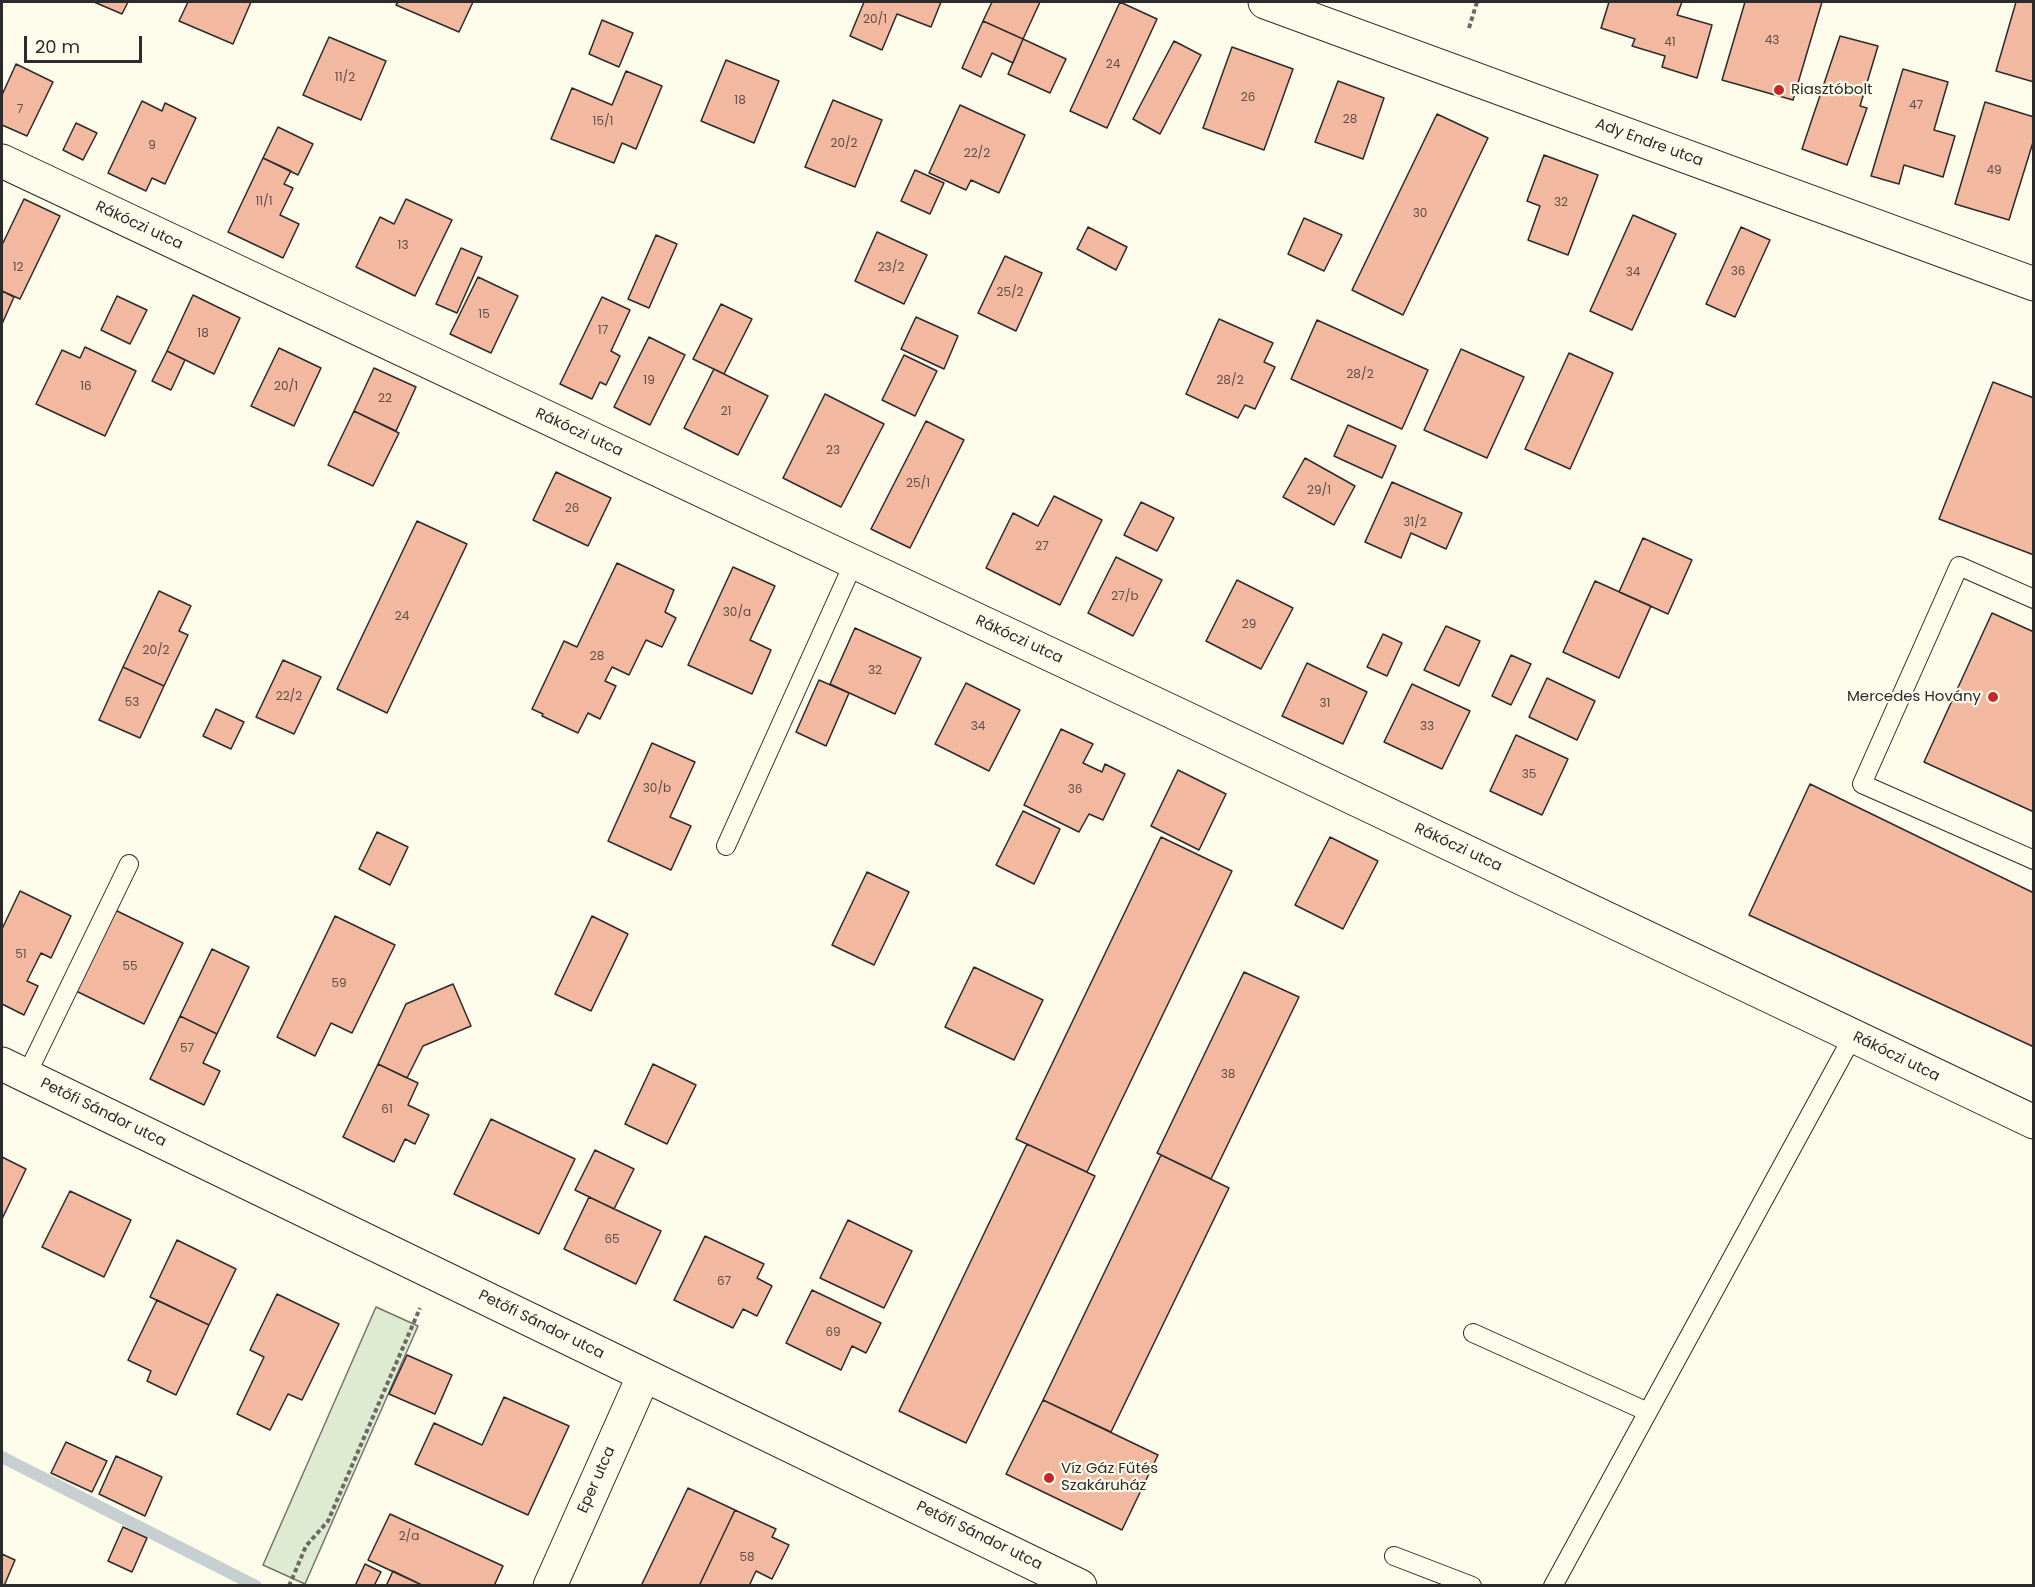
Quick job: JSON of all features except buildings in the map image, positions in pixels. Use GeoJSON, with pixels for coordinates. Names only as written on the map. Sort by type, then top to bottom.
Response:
{"type":"FeatureCollection","features":[{"type":"Feature","properties":{"kind":"street","name":"Ady Endre utca"},"geometry":{"type":"LineString","coordinates":[[1265,2],[2034,284]]}},
{"type":"Feature","properties":{"kind":"street","name":"Rákóczi utca"},"geometry":{"type":"LineString","coordinates":[[2,161],[2034,1122]]}},
{"type":"Feature","properties":{"kind":"street","name":"Petőfi Sándor utca"},"geometry":{"type":"LineString","coordinates":[[14,1070],[644,1375],[1062,1582]]}},
{"type":"Feature","properties":{"kind":"street","name":"Eper utca"},"geometry":{"type":"LineString","coordinates":[[550,1586],[644,1375]]}},
{"type":"Feature","properties":{"kind":"lane"},"geometry":{"type":"LineString","coordinates":[[726,846],[854,562]]}},
{"type":"Feature","properties":{"kind":"lane"},"geometry":{"type":"LineString","coordinates":[[2034,599],[1959,566],[1862,784],[2034,860]]}},
{"type":"Feature","properties":{"kind":"lane"},"geometry":{"type":"LineString","coordinates":[[14,1070],[129,864]]}},
{"type":"Feature","properties":{"kind":"lane"},"geometry":{"type":"LineString","coordinates":[[1553,1586],[1854,1036]]}},
{"type":"Feature","properties":{"kind":"lane"},"geometry":{"type":"LineString","coordinates":[[1473,1333],[1648,1412]]}},
{"type":"Feature","properties":{"kind":"lane"},"geometry":{"type":"LineString","coordinates":[[1394,1556],[1472,1586]]}},
{"type":"Feature","properties":{"kind":"path"},"geometry":{"type":"LineString","coordinates":[[1469,28],[1477,2]]}},
{"type":"Feature","properties":{"kind":"path"},"geometry":{"type":"LineString","coordinates":[[289,1586],[306,1546],[328,1521],[435,1274]]}},
{"type":"Feature","properties":{"kind":"green space"},"geometry":{"type":"Polygon","coordinates":[[[376,1307],[418,1326],[305,1584],[263,1565],[376,1307]]]}},
{"type":"Feature","properties":{"kind":"waterway"},"geometry":{"type":"LineString","coordinates":[[2,1457],[256,1586]]}},
{"type":"Feature","properties":{"kind":"place","name":"Riasztóbolt"},"geometry":{"type":"Point","coordinates":[1779,90]}},
{"type":"Feature","properties":{"kind":"place","name":"Mercedes Hovány"},"geometry":{"type":"Point","coordinates":[1993,697]}},
{"type":"Feature","properties":{"kind":"place","name":"Víz Gáz Fűtés Szakáruház"},"geometry":{"type":"Point","coordinates":[1049,1478]}}]}
